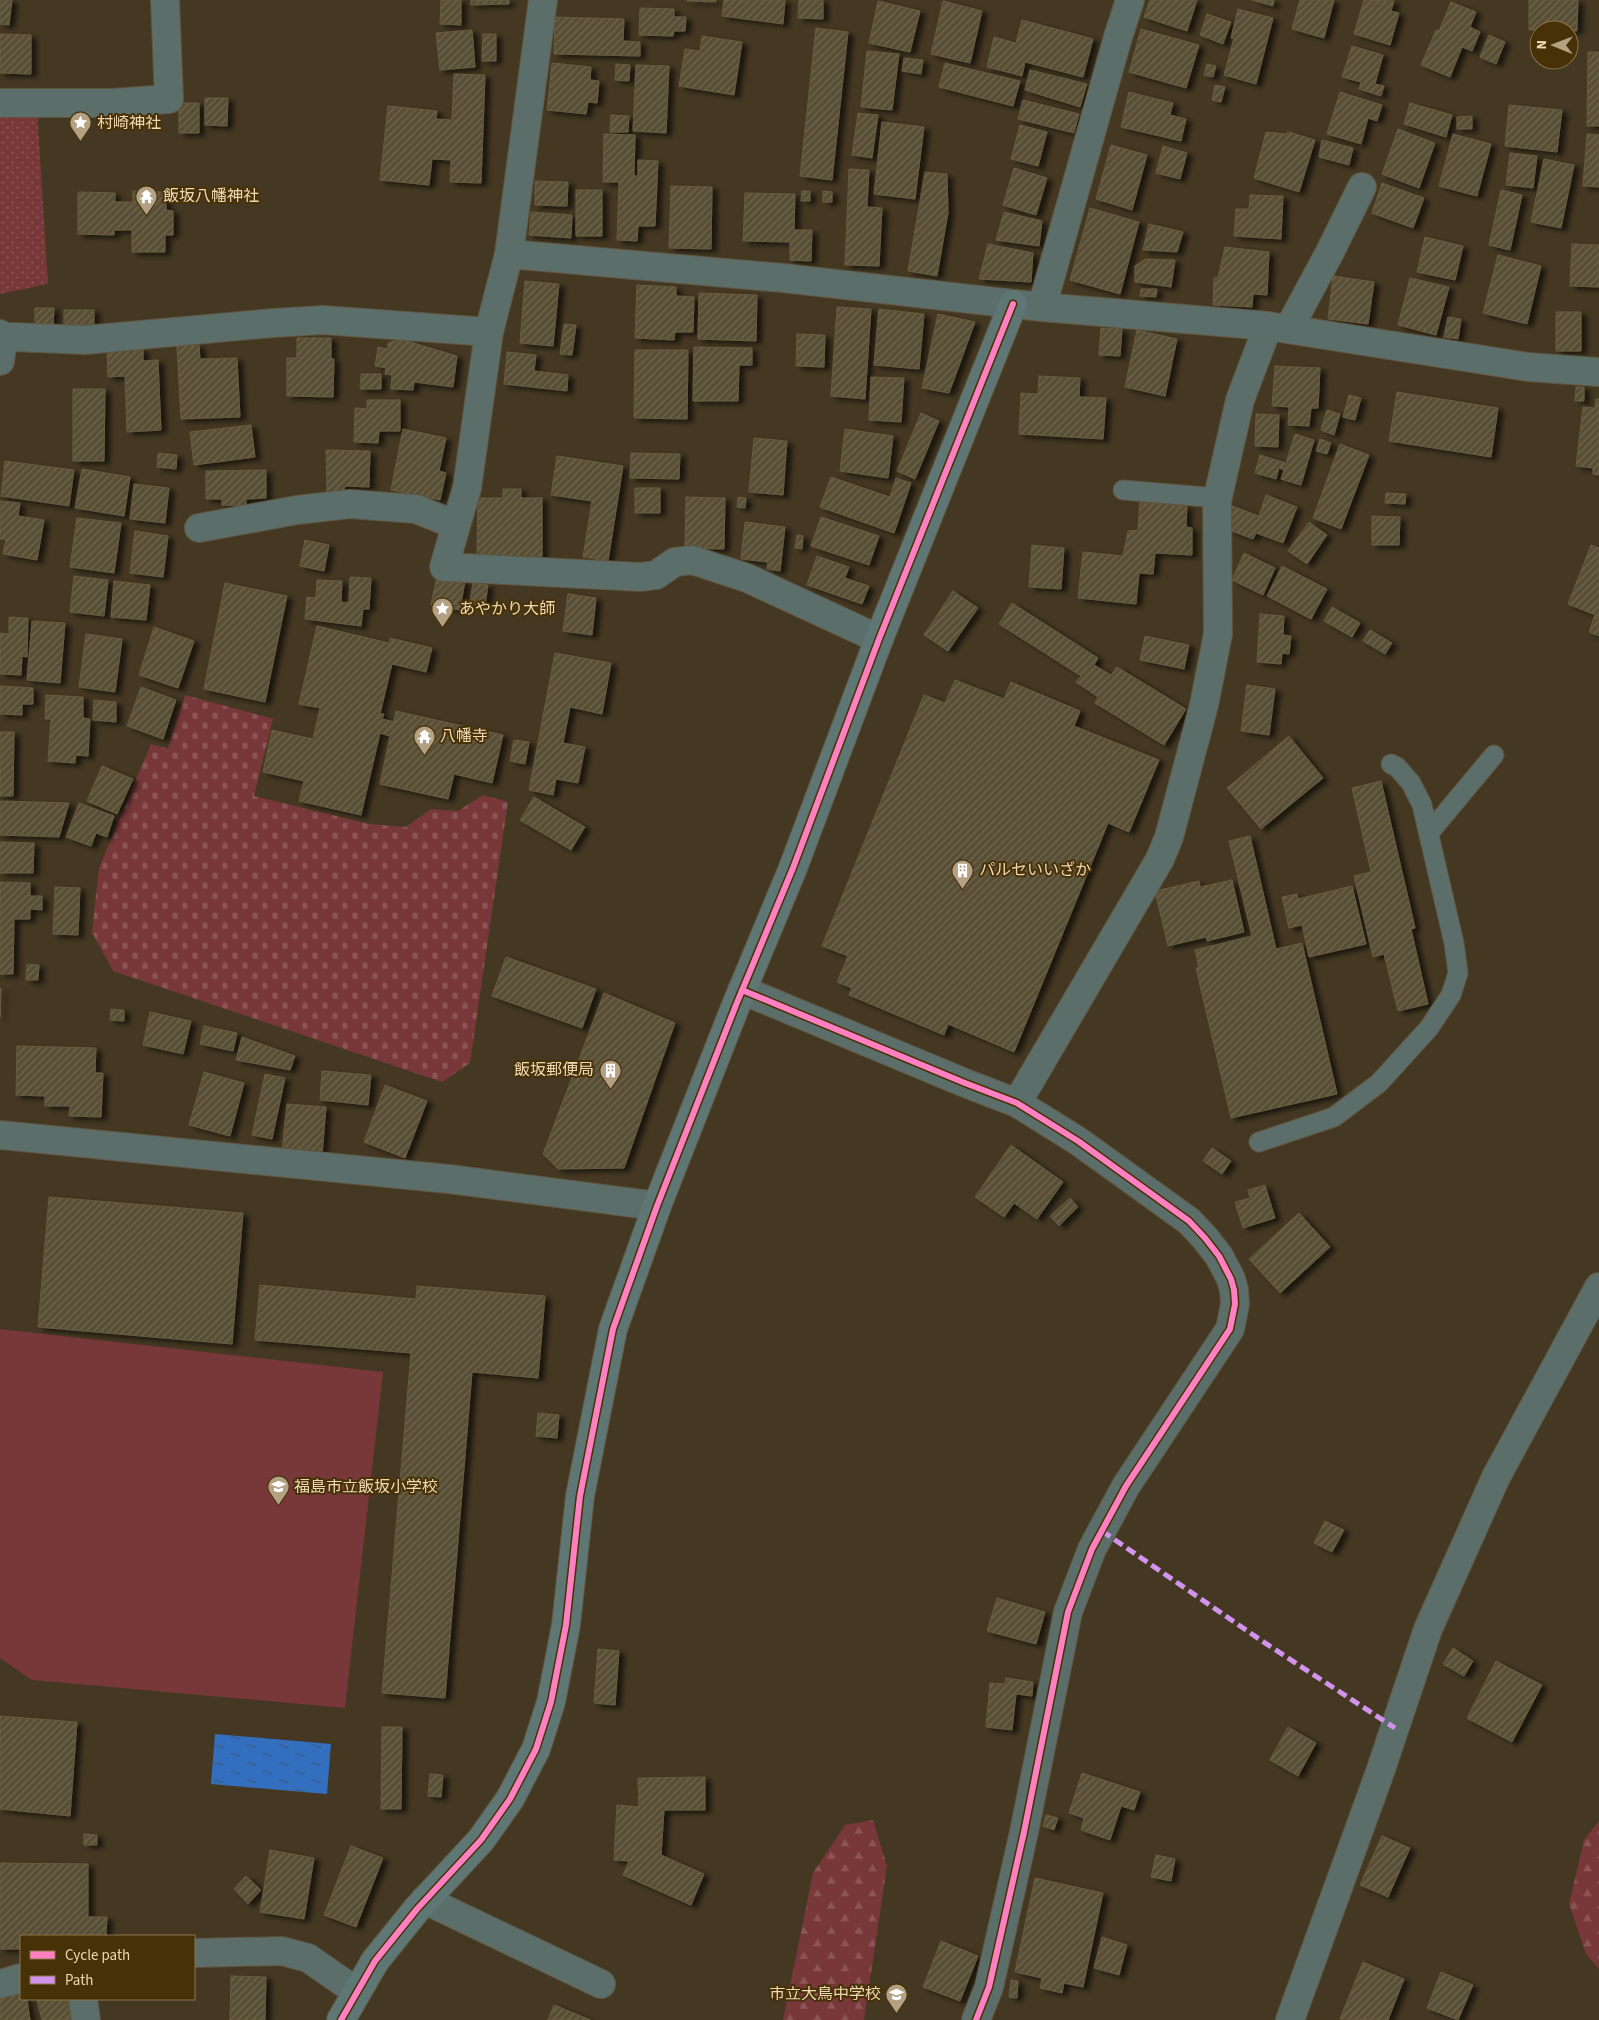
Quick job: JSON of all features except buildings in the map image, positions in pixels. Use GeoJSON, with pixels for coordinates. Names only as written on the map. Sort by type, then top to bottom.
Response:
{"type":"FeatureCollection","features":[{"type":"Feature","properties":{"kind":"street"},"geometry":{"type":"LineString","coordinates":[[0,104],[113,103],[169,99],[165,0]]}},
{"type":"Feature","properties":{"kind":"street"},"geometry":{"type":"LineString","coordinates":[[543,0],[509,254],[489,332],[466,488],[444,567],[641,577],[656,575],[675,562],[692,560],[747,578],[878,639]]}},
{"type":"Feature","properties":{"kind":"street"},"geometry":{"type":"LineString","coordinates":[[1042,306],[1130,0]]}},
{"type":"Feature","properties":{"kind":"street"},"geometry":{"type":"LineString","coordinates":[[1017,1103],[1155,867],[1169,837],[1204,705],[1218,634],[1218,498],[1240,400],[1278,327],[1330,252],[1362,188]]}},
{"type":"Feature","properties":{"kind":"street"},"geometry":{"type":"LineString","coordinates":[[509,254],[783,278],[1013,304],[1278,327],[1528,367],[1599,372]]}},
{"type":"Feature","properties":{"kind":"street"},"geometry":{"type":"LineString","coordinates":[[341,2020],[375,1961],[425,1900],[481,1840],[510,1799],[536,1749],[551,1702],[564,1634],[580,1496],[613,1329],[657,1206],[742,990],[793,868],[878,639],[1013,304]]}},
{"type":"Feature","properties":{"kind":"street"},"geometry":{"type":"LineString","coordinates":[[1,345],[13,337],[85,340],[323,320],[489,332]]}},
{"type":"Feature","properties":{"kind":"street"},"geometry":{"type":"LineString","coordinates":[[199,528],[297,510],[350,504],[416,509],[456,525]]}},
{"type":"Feature","properties":{"kind":"street"},"geometry":{"type":"LineString","coordinates":[[742,990],[1017,1103],[1078,1141],[1189,1221],[1219,1256],[1231,1279],[1236,1304],[1230,1329],[1126,1486],[1092,1549],[1068,1612],[1024,1832],[989,1987],[976,2020]]}},
{"type":"Feature","properties":{"kind":"street"},"geometry":{"type":"LineString","coordinates":[[0,1135],[449,1178],[657,1206]]}},
{"type":"Feature","properties":{"kind":"street"},"geometry":{"type":"LineString","coordinates":[[1290,2020],[1380,1772],[1428,1629],[1496,1477],[1599,1287]]}},
{"type":"Feature","properties":{"kind":"street"},"geometry":{"type":"LineString","coordinates":[[425,1900],[601,1984]]}},
{"type":"Feature","properties":{"kind":"street"},"geometry":{"type":"LineString","coordinates":[[195,1953],[282,1951],[308,1958],[357,1992]]}},
{"type":"Feature","properties":{"kind":"street"},"geometry":{"type":"LineString","coordinates":[[0,1984],[20,1978]]}},
{"type":"Feature","properties":{"kind":"street"},"geometry":{"type":"LineString","coordinates":[[83,2000],[86,2020]]}},
{"type":"Feature","properties":{"kind":"lane"},"geometry":{"type":"LineString","coordinates":[[1123,490],[1218,498]]}},
{"type":"Feature","properties":{"kind":"lane"},"geometry":{"type":"LineString","coordinates":[[1429,833],[1494,755]]}},
{"type":"Feature","properties":{"kind":"lane"},"geometry":{"type":"LineString","coordinates":[[1259,1142],[1334,1117],[1355,1102],[1379,1083],[1405,1055],[1429,1028],[1451,995],[1458,974],[1454,943],[1422,805],[1411,783],[1397,767],[1391,764]]}},
{"type":"Feature","properties":{"kind":"green space"},"geometry":{"type":"Polygon","coordinates":[[[37,108],[48,284],[0,294],[0,109],[37,108]]]}},
{"type":"Feature","properties":{"kind":"green space"},"geometry":{"type":"Polygon","coordinates":[[[185,695],[273,719],[254,796],[369,824],[406,827],[431,809],[458,811],[483,795],[508,802],[470,1063],[442,1082],[113,971],[92,932],[99,868],[151,744],[168,749],[185,695]]]}},
{"type":"Feature","properties":{"kind":"green space"},"geometry":{"type":"Polygon","coordinates":[[[0,1329],[383,1372],[345,1708],[32,1680],[0,1658],[0,1329]]]}},
{"type":"Feature","properties":{"kind":"green space"},"geometry":{"type":"Polygon","coordinates":[[[873,1820],[887,1866],[864,2020],[783,2020],[813,1873],[845,1825],[873,1820]]]}},
{"type":"Feature","properties":{"kind":"green space"},"geometry":{"type":"Polygon","coordinates":[[[1599,1821],[1599,1969],[1586,1954],[1569,1904],[1584,1840],[1599,1821]]]}},
{"type":"Feature","properties":{"kind":"water"},"geometry":{"type":"Polygon","coordinates":[[[215,1734],[331,1744],[327,1794],[211,1784],[215,1734]]]}},
{"type":"Feature","properties":{"kind":"marked path"},"geometry":{"type":"LineString","coordinates":[[1102,1531],[1262,1641],[1395,1728]]}},
{"type":"Feature","properties":{"kind":"cycle path"},"geometry":{"type":"LineString","coordinates":[[341,2020],[375,1961],[417,1909],[481,1840],[510,1799],[536,1749],[551,1702],[566,1625],[580,1496],[613,1329],[657,1206],[736,1005],[793,868],[879,639],[1013,304]]}},
{"type":"Feature","properties":{"kind":"cycle path"},"geometry":{"type":"LineString","coordinates":[[742,990],[1017,1103],[1078,1141],[1189,1221],[1219,1256],[1231,1279],[1234,1290],[1235,1304],[1230,1329],[1126,1486],[1092,1549],[1068,1612],[1024,1832],[989,1987],[976,2020]]}},
{"type":"Feature","properties":{"kind":"place","name":"村崎神社"},"geometry":{"type":"Point","coordinates":[81,142]}},
{"type":"Feature","properties":{"kind":"place","name":"飯坂八幡神社"},"geometry":{"type":"Point","coordinates":[147,215]}},
{"type":"Feature","properties":{"kind":"place","name":"あやかり大師"},"geometry":{"type":"Point","coordinates":[443,628]}},
{"type":"Feature","properties":{"kind":"place","name":"八幡寺"},"geometry":{"type":"Point","coordinates":[424,755]}},
{"type":"Feature","properties":{"kind":"place","name":"パルセいいざか"},"geometry":{"type":"Point","coordinates":[963,889]}},
{"type":"Feature","properties":{"kind":"place","name":"飯坂郵便局"},"geometry":{"type":"Point","coordinates":[610,1089]}},
{"type":"Feature","properties":{"kind":"place","name":"福島市立飯坂小学校"},"geometry":{"type":"Point","coordinates":[278,1506]}},
{"type":"Feature","properties":{"kind":"place","name":"市立大鳥中学校"},"geometry":{"type":"Point","coordinates":[897,2013]}}]}
